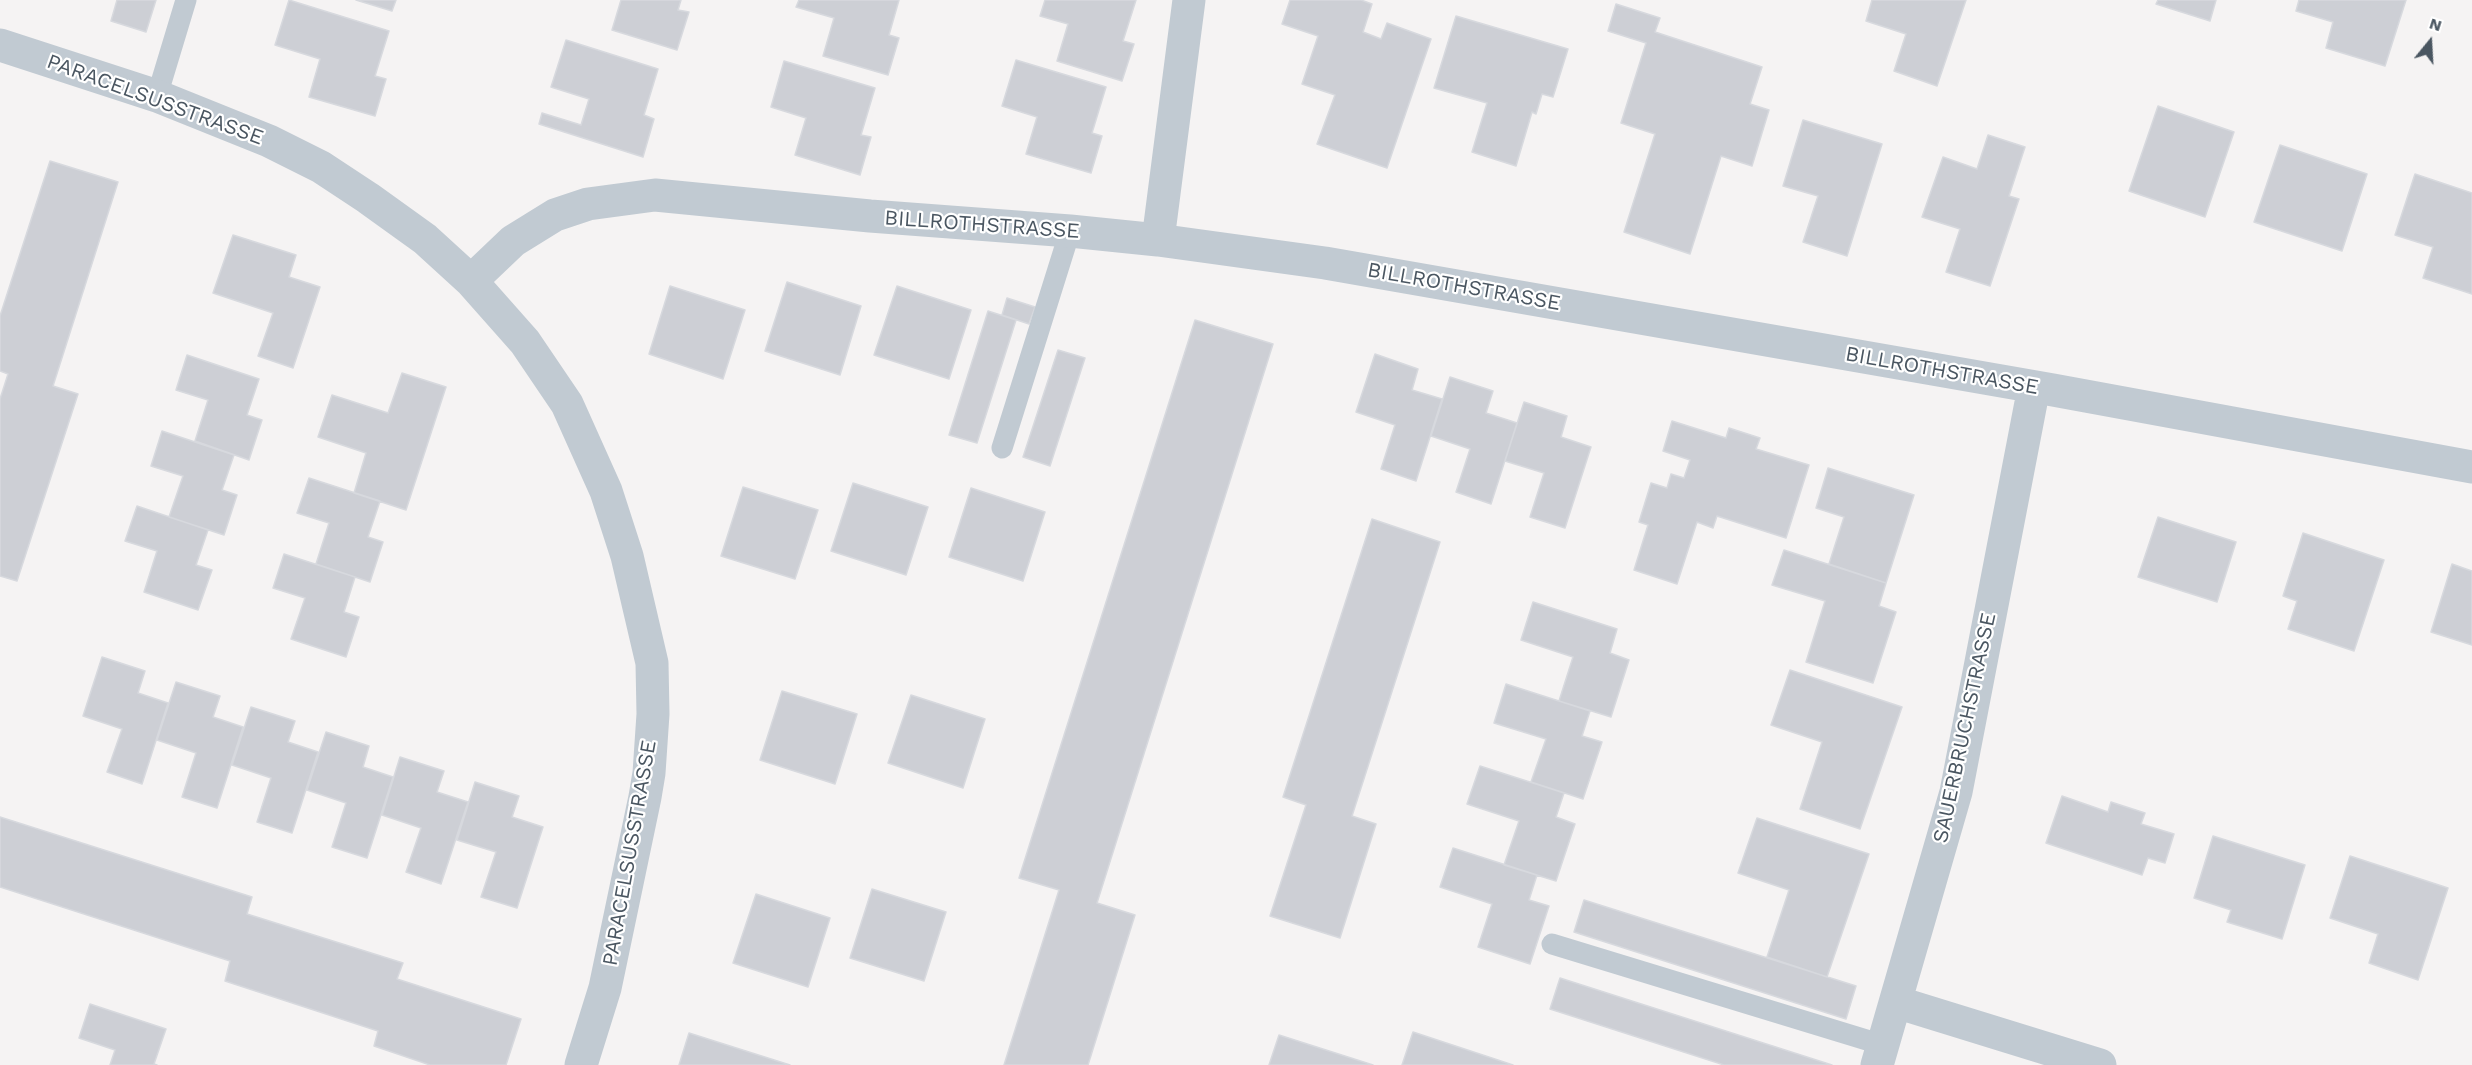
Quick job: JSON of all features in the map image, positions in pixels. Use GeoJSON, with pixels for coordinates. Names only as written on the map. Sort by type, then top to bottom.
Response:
{"type":"FeatureCollection","features":[{"type":"Feature","properties":{"kind":"street"},"geometry":{"type":"LineString","coordinates":[[1158,240],[1189,0]]}},
{"type":"Feature","properties":{"kind":"street","name":"PARACELSUSSTRASSE"},"geometry":{"type":"LineString","coordinates":[[0,45],[157,96],[269,141],[321,168],[425,239],[471,281],[525,342],[567,404],[609,502],[627,556],[652,663],[653,714],[648,781],[605,988],[581,1065]]}},
{"type":"Feature","properties":{"kind":"street","name":"BILLROTHSTRASSE"},"geometry":{"type":"LineString","coordinates":[[471,281],[513,241],[555,215],[588,204],[655,195],[870,216],[1070,231],[1158,240],[1325,263],[2034,387],[2472,467]]}},
{"type":"Feature","properties":{"kind":"street","name":"SAUERBRUCHSTRASSE"},"geometry":{"type":"LineString","coordinates":[[1880,1055],[1956,792],[2034,387]]}},
{"type":"Feature","properties":{"kind":"street"},"geometry":{"type":"LineString","coordinates":[[1896,1002],[2100,1065]]}},
{"type":"Feature","properties":{"kind":"lane"},"geometry":{"type":"LineString","coordinates":[[157,96],[186,0]]}},
{"type":"Feature","properties":{"kind":"lane"},"geometry":{"type":"LineString","coordinates":[[1002,448],[1070,231]]}},
{"type":"Feature","properties":{"kind":"lane"},"geometry":{"type":"LineString","coordinates":[[1552,944],[1880,1055]]}},
{"type":"Feature","properties":{"kind":"building"},"geometry":{"type":"Polygon","coordinates":[[[117,0],[156,0],[146,32],[111,21],[117,0]]]}},
{"type":"Feature","properties":{"kind":"building"},"geometry":{"type":"Polygon","coordinates":[[[289,0],[389,31],[375,76],[386,79],[375,116],[309,97],[320,59],[275,45],[289,0]]]}},
{"type":"Feature","properties":{"kind":"building"},"geometry":{"type":"Polygon","coordinates":[[[356,0],[396,0],[392,11],[356,0]]]}},
{"type":"Feature","properties":{"kind":"building"},"geometry":{"type":"Polygon","coordinates":[[[621,0],[681,0],[678,10],[689,12],[677,50],[612,30],[621,0]]]}},
{"type":"Feature","properties":{"kind":"building"},"geometry":{"type":"Polygon","coordinates":[[[799,0],[899,0],[889,35],[899,38],[888,75],[823,56],[834,18],[796,7],[799,0]]]}},
{"type":"Feature","properties":{"kind":"building"},"geometry":{"type":"Polygon","coordinates":[[[1045,0],[1136,0],[1123,41],[1134,44],[1122,81],[1057,61],[1068,24],[1040,16],[1045,0]]]}},
{"type":"Feature","properties":{"kind":"building"},"geometry":{"type":"Polygon","coordinates":[[[1290,0],[1361,0],[1372,4],[1363,32],[1381,39],[1387,23],[1431,39],[1387,168],[1317,144],[1335,95],[1302,84],[1318,36],[1282,24],[1290,0]]]}},
{"type":"Feature","properties":{"kind":"building"},"geometry":{"type":"Polygon","coordinates":[[[1872,0],[1966,0],[1937,86],[1894,71],[1906,34],[1866,21],[1872,0]]]}},
{"type":"Feature","properties":{"kind":"building"},"geometry":{"type":"Polygon","coordinates":[[[2158,0],[2216,0],[2210,21],[2156,4],[2158,0]]]}},
{"type":"Feature","properties":{"kind":"building"},"geometry":{"type":"Polygon","coordinates":[[[2299,0],[2406,0],[2385,66],[2326,48],[2333,22],[2296,11],[2299,0]]]}},
{"type":"Feature","properties":{"kind":"building"},"geometry":{"type":"Polygon","coordinates":[[[1616,4],[1660,18],[1655,32],[1762,67],[1750,104],[1769,110],[1752,166],[1721,156],[1690,254],[1624,232],[1655,134],[1621,123],[1646,43],[1608,31],[1616,4]]]}},
{"type":"Feature","properties":{"kind":"building"},"geometry":{"type":"Polygon","coordinates":[[[1456,16],[1568,49],[1553,97],[1542,94],[1536,114],[1532,112],[1516,166],[1472,152],[1487,103],[1434,88],[1456,16]]]}},
{"type":"Feature","properties":{"kind":"building"},"geometry":{"type":"Polygon","coordinates":[[[566,40],[658,69],[644,115],[654,119],[643,157],[539,124],[542,113],[581,125],[589,99],[551,87],[566,40]]]}},
{"type":"Feature","properties":{"kind":"building"},"geometry":{"type":"Polygon","coordinates":[[[1016,60],[1106,87],[1092,133],[1102,136],[1091,173],[1026,154],[1037,117],[1002,106],[1016,60]]]}},
{"type":"Feature","properties":{"kind":"building"},"geometry":{"type":"Polygon","coordinates":[[[784,61],[875,88],[861,135],[871,137],[860,175],[795,155],[806,118],[771,107],[784,61]]]}},
{"type":"Feature","properties":{"kind":"building"},"geometry":{"type":"Polygon","coordinates":[[[2158,106],[2234,132],[2205,217],[2129,191],[2158,106]]]}},
{"type":"Feature","properties":{"kind":"building"},"geometry":{"type":"Polygon","coordinates":[[[1803,120],[1882,144],[1847,256],[1803,242],[1818,196],[1783,186],[1803,120]]]}},
{"type":"Feature","properties":{"kind":"building"},"geometry":{"type":"Polygon","coordinates":[[[1988,135],[2025,147],[2009,196],[2019,199],[1990,286],[1946,272],[1960,229],[1922,217],[1943,157],[1977,169],[1988,135]]]}},
{"type":"Feature","properties":{"kind":"building"},"geometry":{"type":"Polygon","coordinates":[[[2280,145],[2367,174],[2342,251],[2254,222],[2280,145]]]}},
{"type":"Feature","properties":{"kind":"building"},"geometry":{"type":"Polygon","coordinates":[[[50,161],[118,182],[53,386],[78,394],[17,581],[0,576],[0,399],[8,374],[0,371],[0,316],[50,161]]]}},
{"type":"Feature","properties":{"kind":"building"},"geometry":{"type":"Polygon","coordinates":[[[2415,174],[2472,193],[2472,294],[2423,278],[2433,247],[2395,235],[2415,174]]]}},
{"type":"Feature","properties":{"kind":"building"},"geometry":{"type":"Polygon","coordinates":[[[233,235],[296,255],[289,277],[320,287],[293,368],[258,356],[273,313],[213,293],[233,235]]]}},
{"type":"Feature","properties":{"kind":"building"},"geometry":{"type":"Polygon","coordinates":[[[787,282],[861,306],[840,375],[765,351],[787,282]]]}},
{"type":"Feature","properties":{"kind":"building"},"geometry":{"type":"Polygon","coordinates":[[[670,286],[745,310],[723,379],[649,354],[670,286]]]}},
{"type":"Feature","properties":{"kind":"building"},"geometry":{"type":"Polygon","coordinates":[[[897,286],[971,310],[949,379],[874,355],[897,286]]]}},
{"type":"Feature","properties":{"kind":"building"},"geometry":{"type":"Polygon","coordinates":[[[1007,298],[1035,307],[1029,324],[1002,315],[1007,298]]]}},
{"type":"Feature","properties":{"kind":"building"},"geometry":{"type":"Polygon","coordinates":[[[988,311],[1016,320],[977,443],[949,435],[988,311]]]}},
{"type":"Feature","properties":{"kind":"building"},"geometry":{"type":"Polygon","coordinates":[[[1195,320],[1273,344],[1097,903],[1135,915],[1088,1065],[1004,1065],[1059,890],[1019,878],[1195,320]]]}},
{"type":"Feature","properties":{"kind":"building"},"geometry":{"type":"Polygon","coordinates":[[[1058,350],[1085,358],[1050,466],[1023,457],[1058,350]]]}},
{"type":"Feature","properties":{"kind":"building"},"geometry":{"type":"Polygon","coordinates":[[[1375,354],[1418,369],[1412,390],[1442,399],[1416,481],[1381,469],[1395,425],[1356,412],[1375,354]]]}},
{"type":"Feature","properties":{"kind":"building"},"geometry":{"type":"Polygon","coordinates":[[[187,355],[259,379],[247,415],[262,420],[249,460],[195,441],[208,400],[176,390],[187,355]]]}},
{"type":"Feature","properties":{"kind":"building"},"geometry":{"type":"Polygon","coordinates":[[[402,373],[446,387],[406,510],[354,493],[366,453],[318,437],[332,395],[388,413],[402,373]]]}},
{"type":"Feature","properties":{"kind":"building"},"geometry":{"type":"Polygon","coordinates":[[[1450,377],[1493,391],[1486,413],[1517,423],[1491,504],[1456,492],[1470,449],[1431,436],[1450,377]]]}},
{"type":"Feature","properties":{"kind":"building"},"geometry":{"type":"Polygon","coordinates":[[[1524,402],[1567,416],[1561,437],[1591,447],[1565,528],[1530,517],[1544,473],[1505,461],[1524,402]]]}},
{"type":"Feature","properties":{"kind":"building"},"geometry":{"type":"Polygon","coordinates":[[[1672,421],[1726,438],[1729,428],[1760,438],[1756,449],[1809,465],[1786,538],[1717,516],[1713,528],[1697,522],[1677,584],[1634,570],[1648,525],[1639,522],[1651,483],[1667,488],[1671,474],[1684,478],[1690,460],[1663,451],[1672,421]]]}},
{"type":"Feature","properties":{"kind":"building"},"geometry":{"type":"Polygon","coordinates":[[[162,431],[234,455],[222,490],[237,495],[224,535],[169,517],[183,476],[151,466],[162,431]]]}},
{"type":"Feature","properties":{"kind":"building"},"geometry":{"type":"Polygon","coordinates":[[[1828,468],[1914,495],[1886,583],[1829,564],[1844,517],[1816,508],[1828,468]]]}},
{"type":"Feature","properties":{"kind":"building"},"geometry":{"type":"Polygon","coordinates":[[[309,478],[380,501],[368,537],[383,542],[370,582],[316,564],[329,523],[297,513],[309,478]]]}},
{"type":"Feature","properties":{"kind":"building"},"geometry":{"type":"Polygon","coordinates":[[[853,483],[928,507],[906,575],[831,551],[853,483]]]}},
{"type":"Feature","properties":{"kind":"building"},"geometry":{"type":"Polygon","coordinates":[[[743,487],[818,510],[795,579],[721,556],[743,487]]]}},
{"type":"Feature","properties":{"kind":"building"},"geometry":{"type":"Polygon","coordinates":[[[971,488],[1045,512],[1023,581],[949,557],[971,488]]]}},
{"type":"Feature","properties":{"kind":"building"},"geometry":{"type":"Polygon","coordinates":[[[137,506],[208,530],[196,565],[212,570],[198,610],[144,592],[157,551],[125,541],[137,506]]]}},
{"type":"Feature","properties":{"kind":"building"},"geometry":{"type":"Polygon","coordinates":[[[2158,517],[2236,542],[2217,602],[2138,577],[2158,517]]]}},
{"type":"Feature","properties":{"kind":"building"},"geometry":{"type":"Polygon","coordinates":[[[1372,519],[1440,542],[1352,816],[1376,824],[1340,938],[1270,916],[1306,805],[1283,797],[1372,519]]]}},
{"type":"Feature","properties":{"kind":"building"},"geometry":{"type":"Polygon","coordinates":[[[2303,533],[2384,560],[2354,651],[2288,629],[2297,601],[2283,596],[2303,533]]]}},
{"type":"Feature","properties":{"kind":"building"},"geometry":{"type":"Polygon","coordinates":[[[1784,550],[1886,583],[1879,606],[1896,612],[1873,683],[1806,662],[1825,601],[1772,585],[1784,550]]]}},
{"type":"Feature","properties":{"kind":"building"},"geometry":{"type":"Polygon","coordinates":[[[284,554],[355,577],[344,612],[359,617],[346,657],[291,639],[305,598],[273,588],[284,554]]]}},
{"type":"Feature","properties":{"kind":"building"},"geometry":{"type":"Polygon","coordinates":[[[2452,564],[2472,571],[2472,645],[2431,632],[2452,564]]]}},
{"type":"Feature","properties":{"kind":"building"},"geometry":{"type":"Polygon","coordinates":[[[1533,602],[1617,629],[1610,653],[1629,660],[1611,717],[1559,701],[1573,657],[1521,640],[1533,602]]]}},
{"type":"Feature","properties":{"kind":"building"},"geometry":{"type":"Polygon","coordinates":[[[102,657],[145,671],[138,693],[168,703],[142,784],[107,772],[122,729],[83,716],[102,657]]]}},
{"type":"Feature","properties":{"kind":"building"},"geometry":{"type":"Polygon","coordinates":[[[1790,670],[1902,707],[1860,829],[1800,809],[1822,742],[1771,725],[1790,670]]]}},
{"type":"Feature","properties":{"kind":"building"},"geometry":{"type":"Polygon","coordinates":[[[176,682],[220,696],[213,717],[243,727],[217,808],[182,797],[196,753],[157,740],[176,682]]]}},
{"type":"Feature","properties":{"kind":"building"},"geometry":{"type":"Polygon","coordinates":[[[1506,684],[1590,711],[1582,736],[1602,742],[1583,799],[1531,782],[1546,739],[1494,723],[1506,684]]]}},
{"type":"Feature","properties":{"kind":"building"},"geometry":{"type":"Polygon","coordinates":[[[782,691],[857,714],[835,784],[760,760],[782,691]]]}},
{"type":"Feature","properties":{"kind":"building"},"geometry":{"type":"Polygon","coordinates":[[[911,695],[985,719],[963,788],[888,763],[911,695]]]}},
{"type":"Feature","properties":{"kind":"building"},"geometry":{"type":"Polygon","coordinates":[[[251,707],[295,721],[288,742],[318,752],[292,833],[257,822],[271,778],[232,765],[251,707]]]}},
{"type":"Feature","properties":{"kind":"building"},"geometry":{"type":"Polygon","coordinates":[[[326,732],[369,746],[363,767],[393,777],[367,858],[332,847],[346,803],[307,790],[326,732]]]}},
{"type":"Feature","properties":{"kind":"building"},"geometry":{"type":"Polygon","coordinates":[[[400,757],[444,771],[437,792],[468,802],[441,884],[406,872],[421,828],[382,815],[400,757]]]}},
{"type":"Feature","properties":{"kind":"building"},"geometry":{"type":"Polygon","coordinates":[[[1480,766],[1564,793],[1556,817],[1575,824],[1556,881],[1504,865],[1519,821],[1467,804],[1480,766]]]}},
{"type":"Feature","properties":{"kind":"building"},"geometry":{"type":"Polygon","coordinates":[[[475,782],[519,796],[512,817],[543,827],[517,908],[481,897],[496,852],[457,840],[475,782]]]}},
{"type":"Feature","properties":{"kind":"building"},"geometry":{"type":"Polygon","coordinates":[[[2062,796],[2108,812],[2111,802],[2145,813],[2141,824],[2174,834],[2165,863],[2148,858],[2142,875],[2046,843],[2062,796]]]}},
{"type":"Feature","properties":{"kind":"building"},"geometry":{"type":"Polygon","coordinates":[[[0,817],[252,897],[247,914],[403,963],[397,979],[521,1019],[506,1065],[430,1065],[374,1046],[378,1031],[225,981],[230,961],[0,887],[0,817]]]}},
{"type":"Feature","properties":{"kind":"building"},"geometry":{"type":"Polygon","coordinates":[[[1757,818],[1869,854],[1827,977],[1767,957],[1789,890],[1738,873],[1757,818]]]}},
{"type":"Feature","properties":{"kind":"building"},"geometry":{"type":"Polygon","coordinates":[[[2213,836],[2305,865],[2282,939],[2227,922],[2231,910],[2194,898],[2213,836]]]}},
{"type":"Feature","properties":{"kind":"building"},"geometry":{"type":"Polygon","coordinates":[[[1453,848],[1537,875],[1529,900],[1549,906],[1530,964],[1478,947],[1492,904],[1440,887],[1453,848]]]}},
{"type":"Feature","properties":{"kind":"building"},"geometry":{"type":"Polygon","coordinates":[[[2350,856],[2448,888],[2418,980],[2369,963],[2378,934],[2330,918],[2350,856]]]}},
{"type":"Feature","properties":{"kind":"building"},"geometry":{"type":"Polygon","coordinates":[[[872,889],[946,912],[924,981],[850,958],[872,889]]]}},
{"type":"Feature","properties":{"kind":"building"},"geometry":{"type":"Polygon","coordinates":[[[756,894],[830,918],[808,987],[733,963],[756,894]]]}},
{"type":"Feature","properties":{"kind":"building"},"geometry":{"type":"Polygon","coordinates":[[[1584,900],[1856,986],[1846,1019],[1574,932],[1584,900]]]}},
{"type":"Feature","properties":{"kind":"building"},"geometry":{"type":"Polygon","coordinates":[[[1560,978],[1832,1065],[1724,1065],[1550,1009],[1560,978]]]}},
{"type":"Feature","properties":{"kind":"building"},"geometry":{"type":"Polygon","coordinates":[[[90,1004],[166,1029],[154,1064],[157,1065],[110,1065],[115,1050],[79,1038],[90,1004]]]}},
{"type":"Feature","properties":{"kind":"building"},"geometry":{"type":"Polygon","coordinates":[[[1413,1032],[1513,1065],[1402,1065],[1413,1032]]]}},
{"type":"Feature","properties":{"kind":"building"},"geometry":{"type":"Polygon","coordinates":[[[689,1033],[790,1065],[679,1065],[689,1033]]]}},
{"type":"Feature","properties":{"kind":"building"},"geometry":{"type":"Polygon","coordinates":[[[1279,1035],[1373,1065],[1269,1065],[1279,1035]]]}}]}
